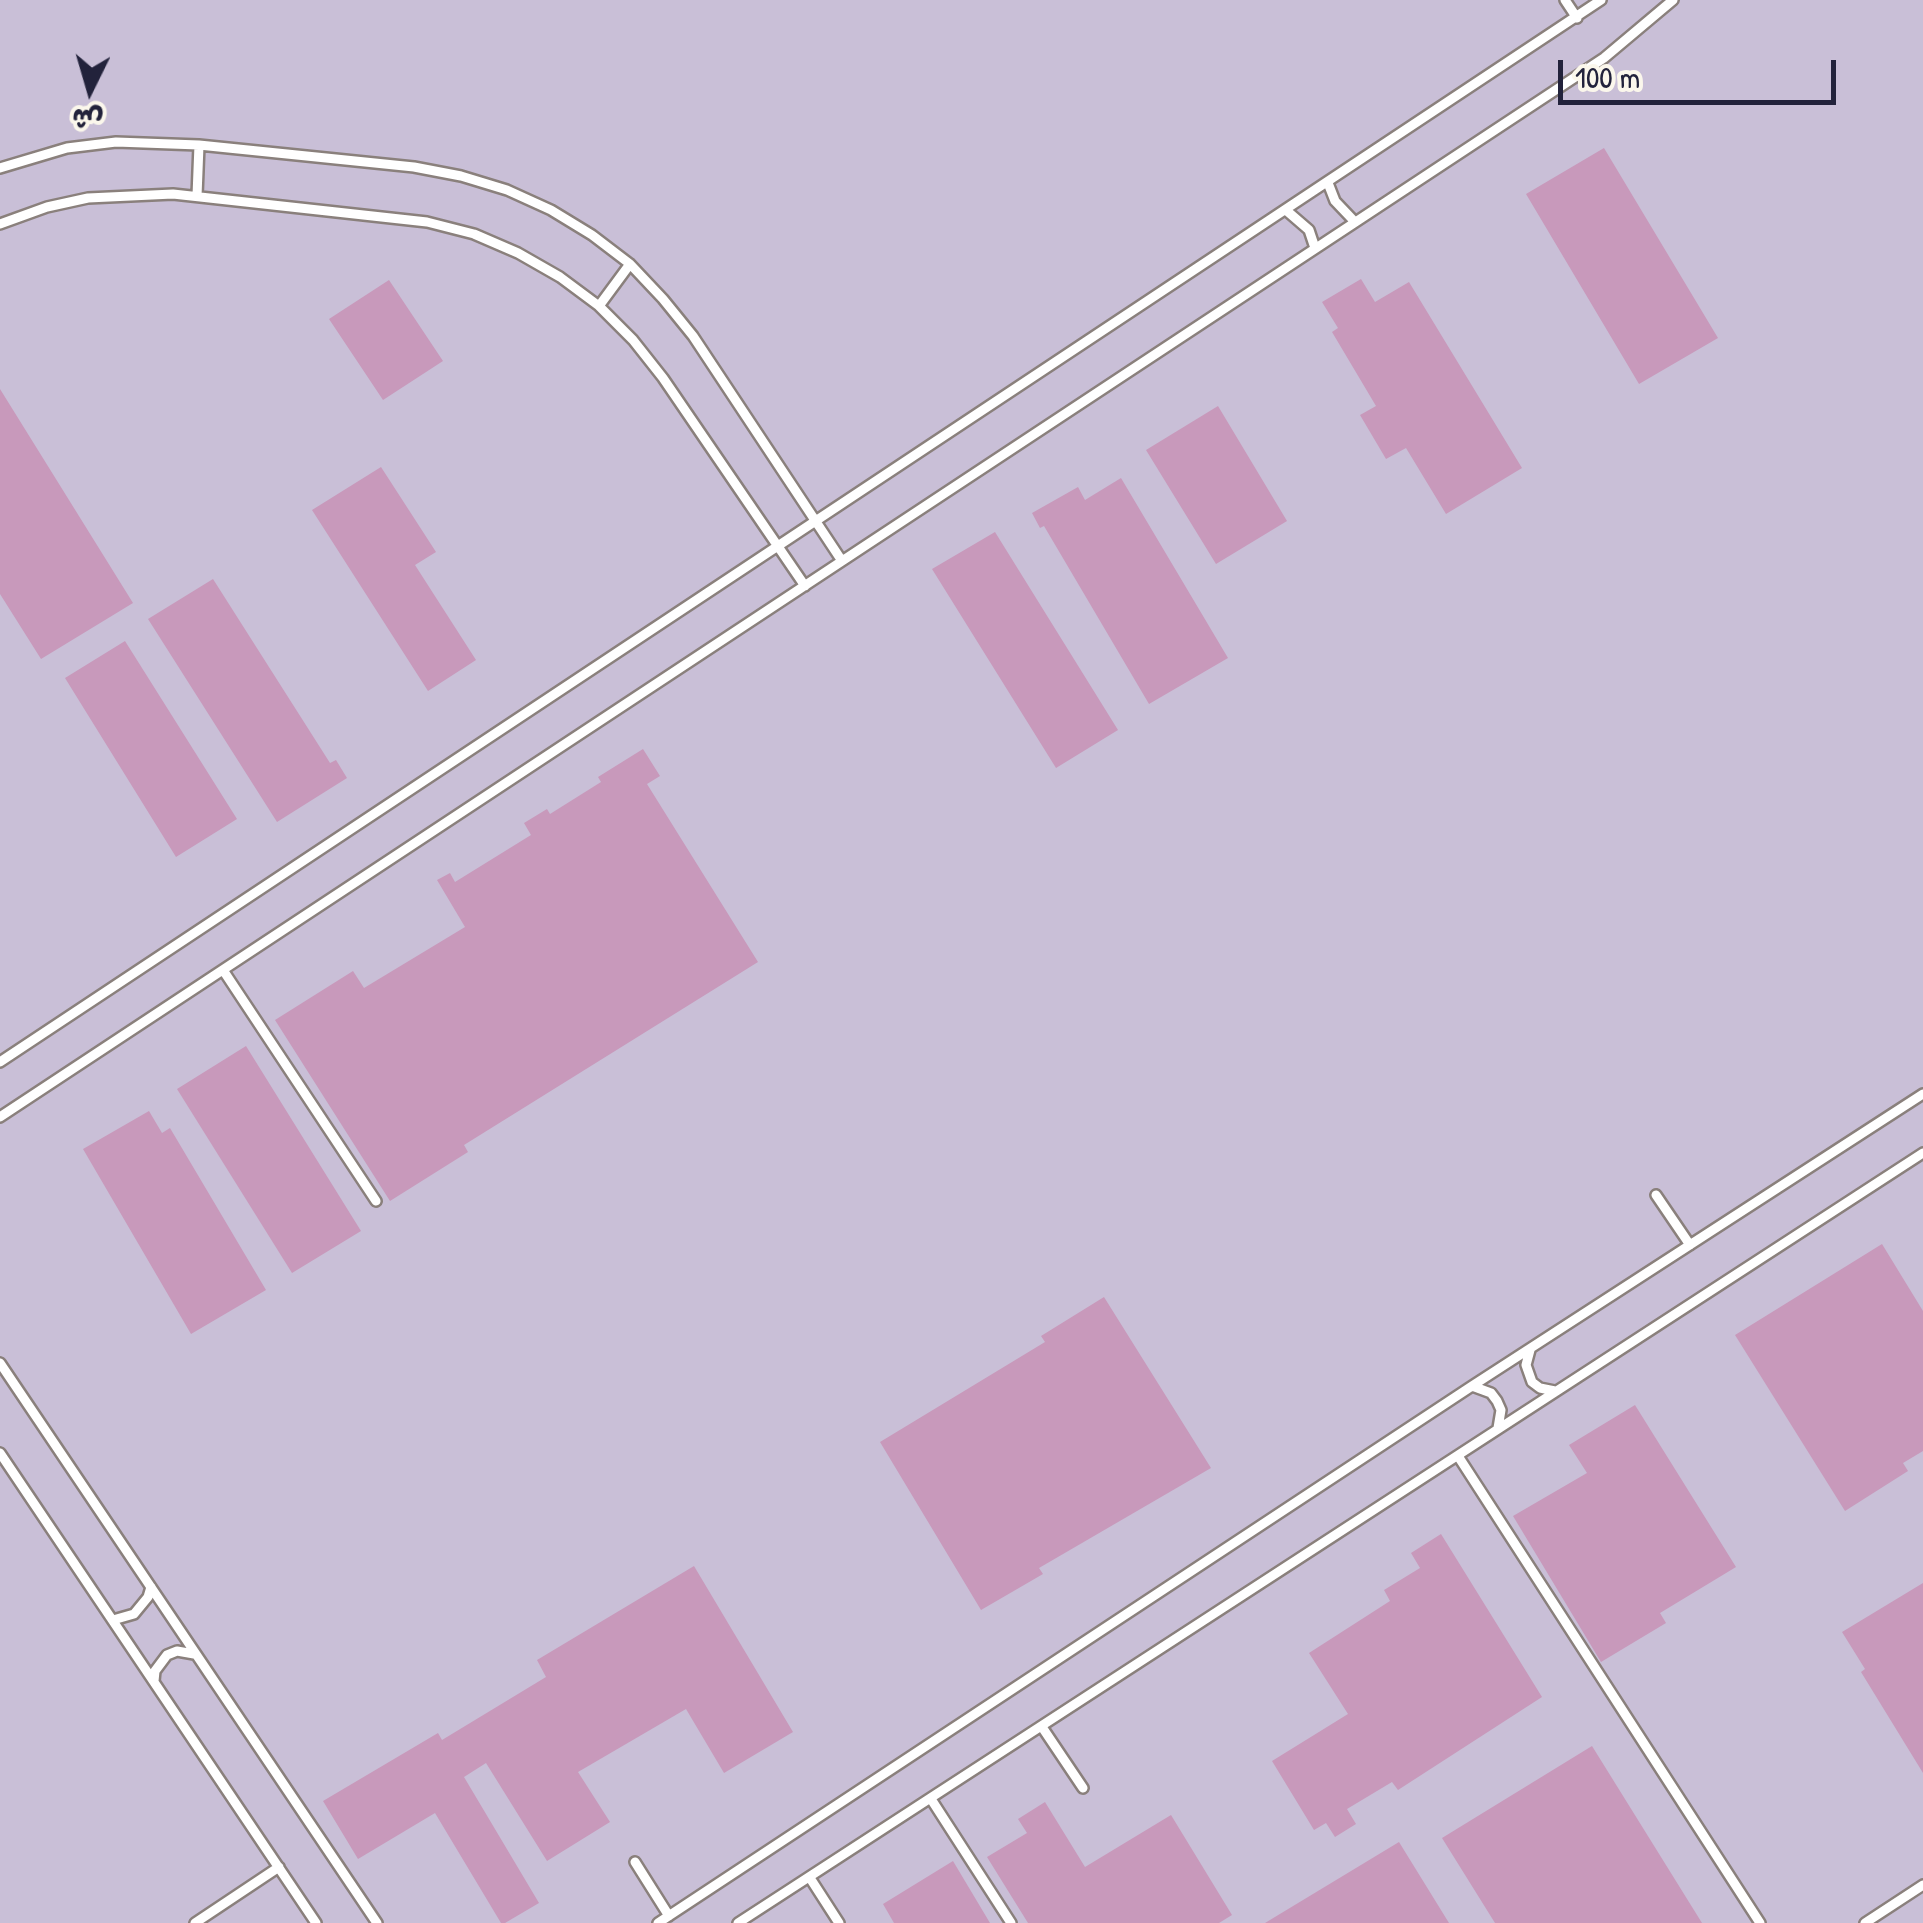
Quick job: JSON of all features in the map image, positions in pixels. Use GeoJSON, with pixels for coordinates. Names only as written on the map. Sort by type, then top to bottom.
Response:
{"type":"FeatureCollection","features":[{"type":"Feature","properties":{"kind":"lane"},"geometry":{"type":"LineString","coordinates":[[1565,0],[1577,18]]}},
{"type":"Feature","properties":{"kind":"lane"},"geometry":{"type":"LineString","coordinates":[[0,1062],[1601,0]]}},
{"type":"Feature","properties":{"kind":"lane"},"geometry":{"type":"LineString","coordinates":[[0,1117],[1604,58],[1673,0]]}},
{"type":"Feature","properties":{"kind":"lane"},"geometry":{"type":"LineString","coordinates":[[0,168],[68,148],[116,142],[199,145],[414,167],[508,190],[551,210],[630,264],[663,299],[693,336],[842,561]]}},
{"type":"Feature","properties":{"kind":"lane"},"geometry":{"type":"LineString","coordinates":[[197,196],[199,145]]}},
{"type":"Feature","properties":{"kind":"lane"},"geometry":{"type":"LineString","coordinates":[[1328,183],[1335,202],[1355,222]]}},
{"type":"Feature","properties":{"kind":"lane"},"geometry":{"type":"LineString","coordinates":[[0,224],[88,198],[130,194],[197,196],[427,222],[518,252],[598,306],[633,340],[805,586]]}},
{"type":"Feature","properties":{"kind":"lane"},"geometry":{"type":"LineString","coordinates":[[1287,210],[1309,230],[1315,248]]}},
{"type":"Feature","properties":{"kind":"lane"},"geometry":{"type":"LineString","coordinates":[[598,306],[630,264]]}},
{"type":"Feature","properties":{"kind":"lane"},"geometry":{"type":"LineString","coordinates":[[222,970],[376,1202]]}},
{"type":"Feature","properties":{"kind":"lane"},"geometry":{"type":"LineString","coordinates":[[658,1923],[1923,1094]]}},
{"type":"Feature","properties":{"kind":"lane"},"geometry":{"type":"LineString","coordinates":[[738,1923],[1923,1153]]}},
{"type":"Feature","properties":{"kind":"lane"},"geometry":{"type":"LineString","coordinates":[[1656,1195],[1690,1245]]}},
{"type":"Feature","properties":{"kind":"lane"},"geometry":{"type":"LineString","coordinates":[[1532,1348],[1526,1365],[1532,1382],[1540,1388],[1558,1391]]}},
{"type":"Feature","properties":{"kind":"lane"},"geometry":{"type":"LineString","coordinates":[[0,1363],[378,1923]]}},
{"type":"Feature","properties":{"kind":"lane"},"geometry":{"type":"LineString","coordinates":[[1472,1386],[1491,1393],[1498,1401],[1501,1421],[1497,1430]]}},
{"type":"Feature","properties":{"kind":"lane"},"geometry":{"type":"LineString","coordinates":[[0,1453],[316,1923]]}},
{"type":"Feature","properties":{"kind":"lane"},"geometry":{"type":"LineString","coordinates":[[1458,1456],[1760,1923]]}},
{"type":"Feature","properties":{"kind":"lane"},"geometry":{"type":"LineString","coordinates":[[113,1620],[134,1614],[151,1586]]}},
{"type":"Feature","properties":{"kind":"lane"},"geometry":{"type":"LineString","coordinates":[[154,1681],[155,1671],[167,1655],[187,1651],[197,1655]]}},
{"type":"Feature","properties":{"kind":"lane"},"geometry":{"type":"LineString","coordinates":[[1042,1727],[1083,1788]]}},
{"type":"Feature","properties":{"kind":"lane"},"geometry":{"type":"LineString","coordinates":[[931,1799],[1011,1923]]}},
{"type":"Feature","properties":{"kind":"lane"},"geometry":{"type":"LineString","coordinates":[[636,1862],[669,1916]]}},
{"type":"Feature","properties":{"kind":"lane"},"geometry":{"type":"LineString","coordinates":[[195,1923],[279,1868]]}},
{"type":"Feature","properties":{"kind":"lane"},"geometry":{"type":"LineString","coordinates":[[810,1878],[839,1923]]}},
{"type":"Feature","properties":{"kind":"lane"},"geometry":{"type":"LineString","coordinates":[[1865,1923],[1923,1886]]}},
{"type":"Feature","properties":{"kind":"shaded area"},"geometry":{"type":"Polygon","coordinates":[[[0,0],[1923,0],[1923,1923],[0,1923],[0,0]]]}},
{"type":"Feature","properties":{"kind":"building"},"geometry":{"type":"Polygon","coordinates":[[[1604,148],[1718,338],[1639,384],[1526,194],[1604,148]]]}},
{"type":"Feature","properties":{"kind":"building"},"geometry":{"type":"Polygon","coordinates":[[[1361,279],[1375,302],[1409,282],[1522,468],[1446,514],[1406,448],[1386,459],[1360,415],[1376,406],[1332,332],[1338,328],[1322,302],[1361,279]]]}},
{"type":"Feature","properties":{"kind":"building"},"geometry":{"type":"Polygon","coordinates":[[[389,280],[443,361],[383,400],[329,319],[389,280]]]}},
{"type":"Feature","properties":{"kind":"building"},"geometry":{"type":"Polygon","coordinates":[[[0,389],[133,603],[41,659],[0,594],[0,389]]]}},
{"type":"Feature","properties":{"kind":"building"},"geometry":{"type":"Polygon","coordinates":[[[1218,406],[1287,521],[1216,564],[1146,450],[1218,406]]]}},
{"type":"Feature","properties":{"kind":"building"},"geometry":{"type":"Polygon","coordinates":[[[381,467],[436,552],[415,565],[476,660],[428,691],[312,510],[381,467]]]}},
{"type":"Feature","properties":{"kind":"building"},"geometry":{"type":"Polygon","coordinates":[[[1121,478],[1228,658],[1149,704],[1044,526],[1040,528],[1032,513],[1078,487],[1085,500],[1121,478]]]}},
{"type":"Feature","properties":{"kind":"building"},"geometry":{"type":"Polygon","coordinates":[[[995,532],[1118,730],[1056,768],[932,569],[995,532]]]}},
{"type":"Feature","properties":{"kind":"building"},"geometry":{"type":"Polygon","coordinates":[[[213,579],[330,763],[336,760],[347,778],[277,822],[148,619],[213,579]]]}},
{"type":"Feature","properties":{"kind":"building"},"geometry":{"type":"Polygon","coordinates":[[[125,641],[237,819],[176,857],[65,678],[125,641]]]}},
{"type":"Feature","properties":{"kind":"building"},"geometry":{"type":"Polygon","coordinates":[[[643,749],[660,776],[647,784],[758,962],[464,1145],[468,1152],[390,1201],[275,1020],[353,971],[364,988],[465,927],[437,880],[450,873],[455,882],[531,835],[524,823],[547,809],[550,814],[643,749]]]}},
{"type":"Feature","properties":{"kind":"building"},"geometry":{"type":"Polygon","coordinates":[[[246,1046],[361,1231],[292,1273],[177,1089],[246,1046]]]}},
{"type":"Feature","properties":{"kind":"building"},"geometry":{"type":"Polygon","coordinates":[[[149,1111],[162,1133],[170,1128],[266,1290],[191,1334],[83,1149],[149,1111]]]}},
{"type":"Feature","properties":{"kind":"building"},"geometry":{"type":"Polygon","coordinates":[[[1882,1244],[1923,1311],[1923,1451],[1903,1463],[1908,1471],[1845,1511],[1735,1335],[1882,1244]]]}},
{"type":"Feature","properties":{"kind":"building"},"geometry":{"type":"Polygon","coordinates":[[[1104,1297],[1211,1468],[1039,1568],[1043,1574],[981,1610],[880,1442],[1045,1342],[1041,1336],[1104,1297]]]}},
{"type":"Feature","properties":{"kind":"building"},"geometry":{"type":"Polygon","coordinates":[[[1635,1405],[1736,1567],[1660,1613],[1666,1623],[1601,1662],[1513,1516],[1587,1473],[1569,1445],[1635,1405]]]}},
{"type":"Feature","properties":{"kind":"building"},"geometry":{"type":"Polygon","coordinates":[[[1441,1534],[1542,1697],[1398,1790],[1392,1782],[1347,1809],[1356,1824],[1335,1837],[1326,1823],[1314,1830],[1272,1761],[1348,1714],[1309,1653],[1390,1601],[1384,1590],[1420,1568],[1411,1553],[1441,1534]]]}},
{"type":"Feature","properties":{"kind":"building"},"geometry":{"type":"Polygon","coordinates":[[[694,1566],[793,1732],[724,1773],[686,1709],[578,1772],[610,1822],[547,1861],[486,1763],[464,1777],[539,1903],[505,1923],[501,1923],[435,1813],[358,1859],[323,1801],[438,1733],[442,1740],[546,1677],[537,1660],[694,1566]]]}},
{"type":"Feature","properties":{"kind":"building"},"geometry":{"type":"Polygon","coordinates":[[[1923,1583],[1923,1773],[1861,1672],[1865,1669],[1842,1632],[1923,1583]]]}},
{"type":"Feature","properties":{"kind":"building"},"geometry":{"type":"Polygon","coordinates":[[[1592,1746],[1702,1923],[1495,1923],[1442,1838],[1592,1746]]]}},
{"type":"Feature","properties":{"kind":"building"},"geometry":{"type":"Polygon","coordinates":[[[1045,1802],[1085,1867],[1171,1815],[1232,1915],[1219,1923],[1028,1923],[987,1857],[1027,1833],[1018,1819],[1045,1802]]]}},
{"type":"Feature","properties":{"kind":"building"},"geometry":{"type":"Polygon","coordinates":[[[1399,1842],[1449,1923],[1265,1923],[1399,1842]]]}},
{"type":"Feature","properties":{"kind":"building"},"geometry":{"type":"Polygon","coordinates":[[[953,1861],[990,1923],[894,1923],[883,1904],[953,1861]]]}}]}
